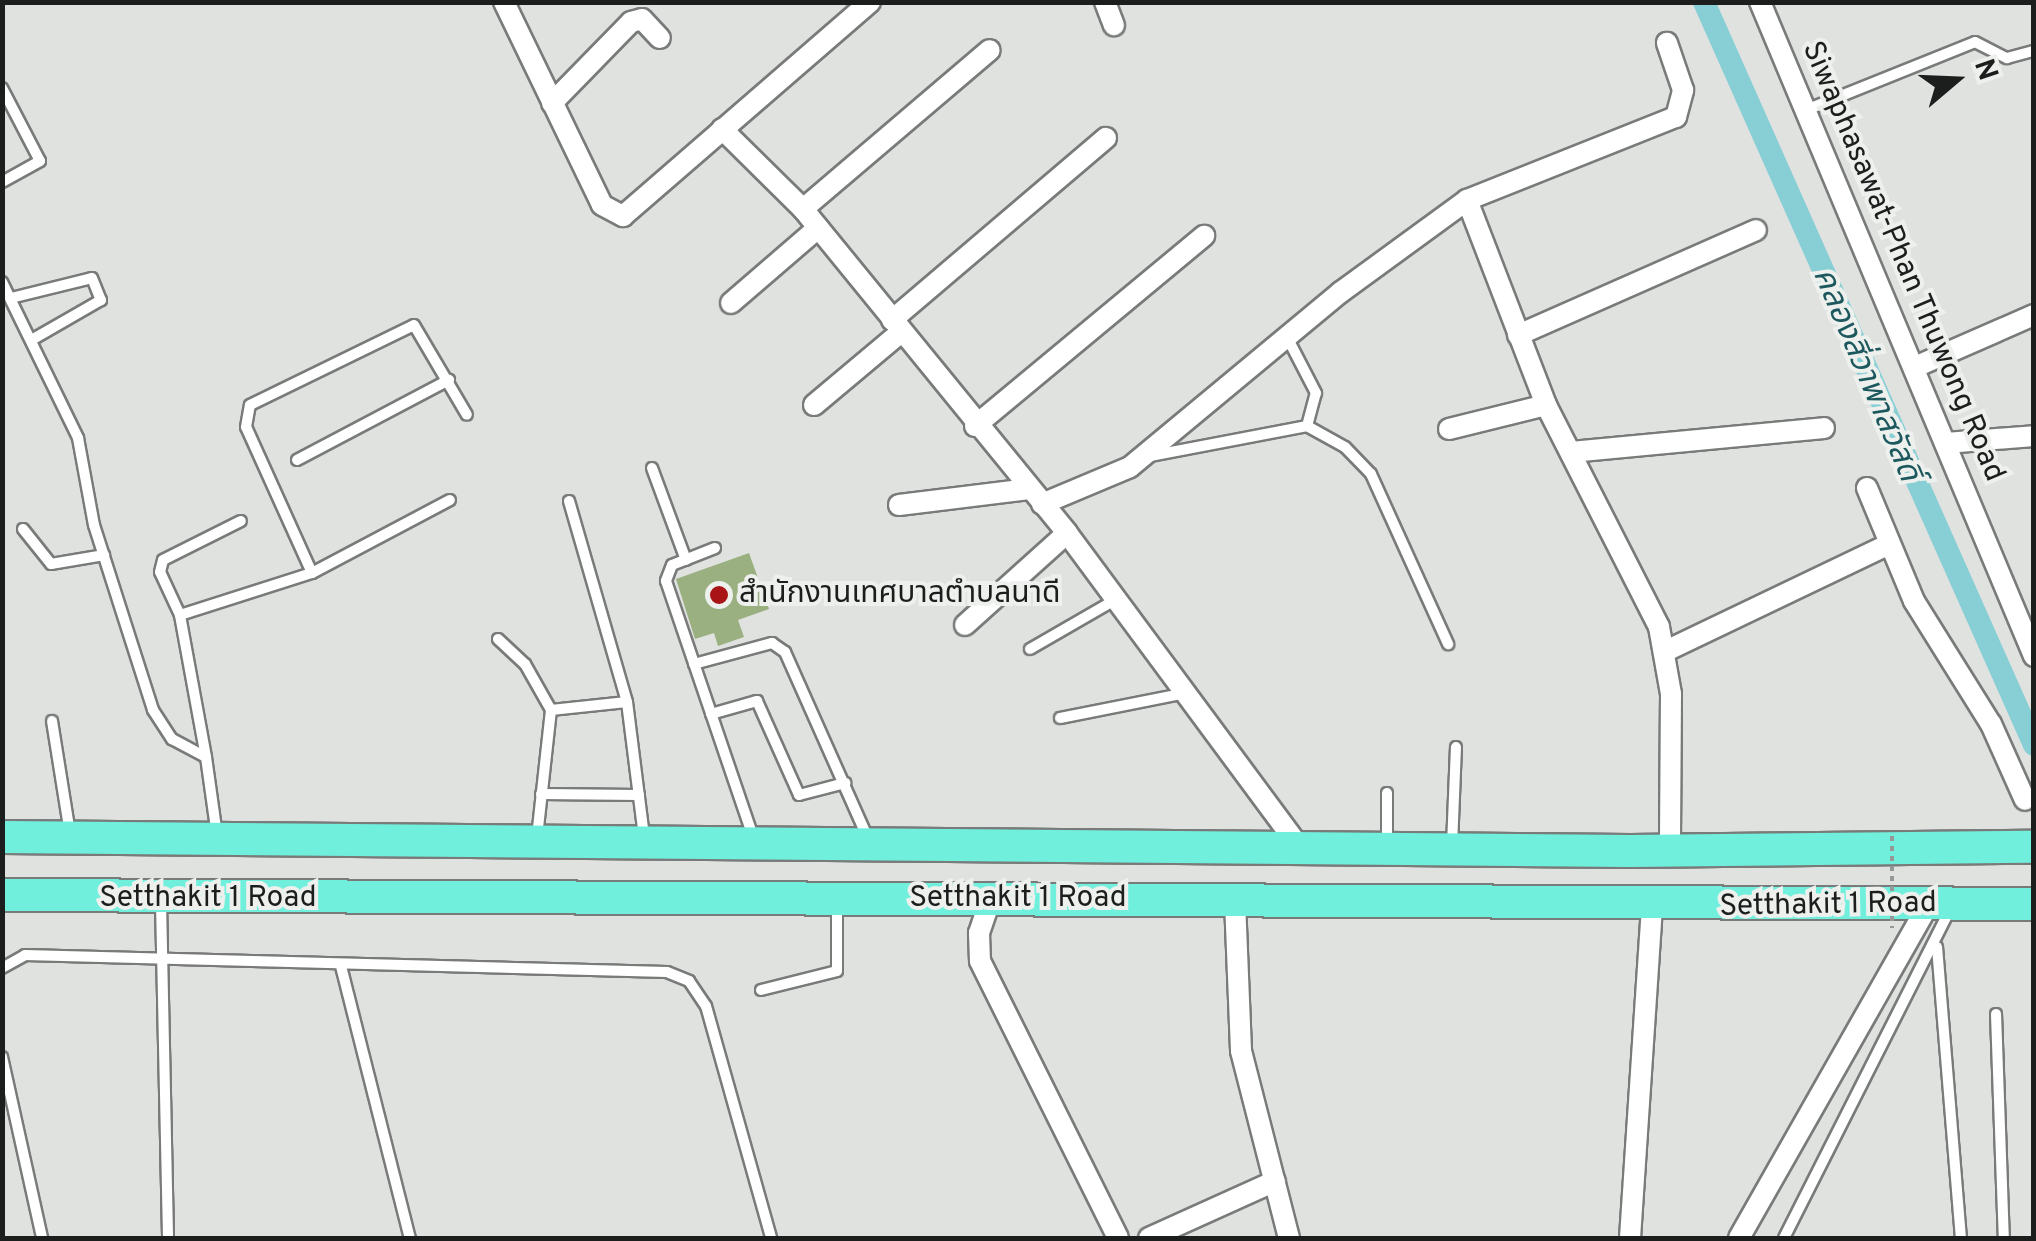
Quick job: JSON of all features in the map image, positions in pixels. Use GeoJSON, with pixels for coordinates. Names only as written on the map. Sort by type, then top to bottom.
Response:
{"type":"FeatureCollection","features":[{"type":"Feature","properties":{"kind":"main road","name":"Setthakit 1 Road"},"geometry":{"type":"LineString","coordinates":[[2,838],[1670,851],[2034,847]]}},
{"type":"Feature","properties":{"kind":"main road","name":"Setthakit 1 Road"},"geometry":{"type":"LineString","coordinates":[[2,895],[162,901],[991,898],[1652,908],[2033,904]]}},
{"type":"Feature","properties":{"kind":"street"},"geometry":{"type":"LineString","coordinates":[[504,2],[602,206],[622,216],[870,2]]}},
{"type":"Feature","properties":{"kind":"street"},"geometry":{"type":"LineString","coordinates":[[1105,2],[1114,25]]}},
{"type":"Feature","properties":{"kind":"street","name":"Siwaphasawat-Phan Thuwong Road"},"geometry":{"type":"LineString","coordinates":[[1760,2],[2031,644]]}},
{"type":"Feature","properties":{"kind":"street"},"geometry":{"type":"LineString","coordinates":[[552,104],[631,22],[642,19],[660,38]]}},
{"type":"Feature","properties":{"kind":"street"},"geometry":{"type":"LineString","coordinates":[[898,505],[1036,496],[1144,457],[1286,338],[1466,200],[1676,118],[1683,90],[1667,44]]}},
{"type":"Feature","properties":{"kind":"street"},"geometry":{"type":"LineString","coordinates":[[803,209],[990,50]]}},
{"type":"Feature","properties":{"kind":"street"},"geometry":{"type":"LineString","coordinates":[[722,129],[803,209],[1067,533],[1299,846]]}},
{"type":"Feature","properties":{"kind":"street"},"geometry":{"type":"LineString","coordinates":[[814,406],[896,326],[1106,138]]}},
{"type":"Feature","properties":{"kind":"street"},"geometry":{"type":"LineString","coordinates":[[1466,200],[1546,404],[1666,650],[1670,851]]}},
{"type":"Feature","properties":{"kind":"street"},"geometry":{"type":"LineString","coordinates":[[731,303],[818,228]]}},
{"type":"Feature","properties":{"kind":"street"},"geometry":{"type":"LineString","coordinates":[[1518,335],[1756,230]]}},
{"type":"Feature","properties":{"kind":"street"},"geometry":{"type":"LineString","coordinates":[[976,426],[1204,236]]}},
{"type":"Feature","properties":{"kind":"street"},"geometry":{"type":"LineString","coordinates":[[1915,366],[2034,315]]}},
{"type":"Feature","properties":{"kind":"street"},"geometry":{"type":"LineString","coordinates":[[1448,429],[1546,404]]}},
{"type":"Feature","properties":{"kind":"street"},"geometry":{"type":"LineString","coordinates":[[1571,452],[1824,428]]}},
{"type":"Feature","properties":{"kind":"street"},"geometry":{"type":"LineString","coordinates":[[1946,443],[2034,436]]}},
{"type":"Feature","properties":{"kind":"street"},"geometry":{"type":"LineString","coordinates":[[1868,488],[1889,544],[2025,800]]}},
{"type":"Feature","properties":{"kind":"street"},"geometry":{"type":"LineString","coordinates":[[965,625],[1067,533]]}},
{"type":"Feature","properties":{"kind":"street"},"geometry":{"type":"LineString","coordinates":[[1666,650],[1889,544]]}},
{"type":"Feature","properties":{"kind":"street"},"geometry":{"type":"LineString","coordinates":[[991,898],[979,933],[980,962],[1118,1238]]}},
{"type":"Feature","properties":{"kind":"street"},"geometry":{"type":"LineString","coordinates":[[1234,902],[1241,1051],[1289,1238]]}},
{"type":"Feature","properties":{"kind":"street"},"geometry":{"type":"LineString","coordinates":[[1739,1238],[1940,905]]}},
{"type":"Feature","properties":{"kind":"street"},"geometry":{"type":"LineString","coordinates":[[1630,1238],[1652,908]]}},
{"type":"Feature","properties":{"kind":"street"},"geometry":{"type":"LineString","coordinates":[[1150,1238],[1274,1181]]}},
{"type":"Feature","properties":{"kind":"lane"},"geometry":{"type":"LineString","coordinates":[[1806,110],[1974,42],[2006,58],[2034,51]]}},
{"type":"Feature","properties":{"kind":"lane"},"geometry":{"type":"LineString","coordinates":[[2,88],[40,161],[2,182]]}},
{"type":"Feature","properties":{"kind":"lane"},"geometry":{"type":"LineString","coordinates":[[11,298],[92,278],[101,300],[36,338]]}},
{"type":"Feature","properties":{"kind":"lane"},"geometry":{"type":"LineString","coordinates":[[2,282],[36,338],[78,438],[104,555],[153,710],[172,738],[206,757]]}},
{"type":"Feature","properties":{"kind":"lane"},"geometry":{"type":"LineString","coordinates":[[312,573],[246,427],[250,404],[414,324],[466,415]]}},
{"type":"Feature","properties":{"kind":"lane"},"geometry":{"type":"LineString","coordinates":[[1286,338],[1316,393],[1307,426]]}},
{"type":"Feature","properties":{"kind":"lane"},"geometry":{"type":"LineString","coordinates":[[297,460],[449,380]]}},
{"type":"Feature","properties":{"kind":"lane"},"geometry":{"type":"LineString","coordinates":[[1144,457],[1307,426],[1345,446],[1371,474],[1448,644]]}},
{"type":"Feature","properties":{"kind":"lane"},"geometry":{"type":"LineString","coordinates":[[652,468],[686,560]]}},
{"type":"Feature","properties":{"kind":"lane"},"geometry":{"type":"LineString","coordinates":[[180,615],[312,573],[450,500]]}},
{"type":"Feature","properties":{"kind":"lane"},"geometry":{"type":"LineString","coordinates":[[570,500],[627,702],[645,842]]}},
{"type":"Feature","properties":{"kind":"lane"},"geometry":{"type":"LineString","coordinates":[[218,840],[180,615],[160,572],[163,560],[241,522]]}},
{"type":"Feature","properties":{"kind":"lane"},"geometry":{"type":"LineString","coordinates":[[23,530],[51,564],[104,555]]}},
{"type":"Feature","properties":{"kind":"lane"},"geometry":{"type":"LineString","coordinates":[[716,548],[665,574],[755,842]]}},
{"type":"Feature","properties":{"kind":"lane"},"geometry":{"type":"LineString","coordinates":[[1030,649],[1116,599]]}},
{"type":"Feature","properties":{"kind":"lane"},"geometry":{"type":"LineString","coordinates":[[498,639],[526,664],[551,710],[536,842]]}},
{"type":"Feature","properties":{"kind":"lane"},"geometry":{"type":"LineString","coordinates":[[694,664],[772,644],[785,652],[870,842]]}},
{"type":"Feature","properties":{"kind":"lane"},"geometry":{"type":"LineString","coordinates":[[1060,718],[1187,693]]}},
{"type":"Feature","properties":{"kind":"lane"},"geometry":{"type":"LineString","coordinates":[[711,714],[757,701],[799,795],[846,782]]}},
{"type":"Feature","properties":{"kind":"lane"},"geometry":{"type":"LineString","coordinates":[[551,710],[627,702]]}},
{"type":"Feature","properties":{"kind":"lane"},"geometry":{"type":"LineString","coordinates":[[52,720],[70,838]]}},
{"type":"Feature","properties":{"kind":"lane"},"geometry":{"type":"LineString","coordinates":[[1452,848],[1456,747]]}},
{"type":"Feature","properties":{"kind":"lane"},"geometry":{"type":"LineString","coordinates":[[1387,793],[1387,847]]}},
{"type":"Feature","properties":{"kind":"lane"},"geometry":{"type":"LineString","coordinates":[[541,794],[639,795]]}},
{"type":"Feature","properties":{"kind":"lane"},"geometry":{"type":"LineString","coordinates":[[762,990],[837,971],[836,898]]}},
{"type":"Feature","properties":{"kind":"lane"},"geometry":{"type":"LineString","coordinates":[[162,901],[168,1238]]}},
{"type":"Feature","properties":{"kind":"lane"},"geometry":{"type":"LineString","coordinates":[[1940,905],[1936,947],[1960,1238]]}},
{"type":"Feature","properties":{"kind":"lane"},"geometry":{"type":"LineString","coordinates":[[1784,1238],[1936,947]]}},
{"type":"Feature","properties":{"kind":"lane"},"geometry":{"type":"LineString","coordinates":[[2,968],[26,956],[667,972],[689,980],[706,1006],[770,1238]]}},
{"type":"Feature","properties":{"kind":"lane"},"geometry":{"type":"LineString","coordinates":[[341,966],[410,1238]]}},
{"type":"Feature","properties":{"kind":"lane"},"geometry":{"type":"LineString","coordinates":[[1996,1014],[2004,1238]]}},
{"type":"Feature","properties":{"kind":"lane"},"geometry":{"type":"LineString","coordinates":[[2,1057],[42,1238]]}},
{"type":"Feature","properties":{"kind":"path"},"geometry":{"type":"LineString","coordinates":[[1892,836],[1892,928]]}},
{"type":"Feature","properties":{"kind":"building","name":"สำนักงานเทศบาลตำบลนาดี"},"geometry":{"type":"Polygon","coordinates":[[[749,553],[769,609],[738,620],[744,637],[718,646],[714,633],[695,639],[676,579],[749,553]]]}},
{"type":"Feature","properties":{"kind":"waterway","name":"คลองสี่วาพาสวัสดิ์"},"geometry":{"type":"LineString","coordinates":[[1704,2],[2034,745]]}},
{"type":"Feature","properties":{"kind":"place","name":"สำนักงานเทศบาลตำบลนาดี"},"geometry":{"type":"Point","coordinates":[719,595]}}]}
